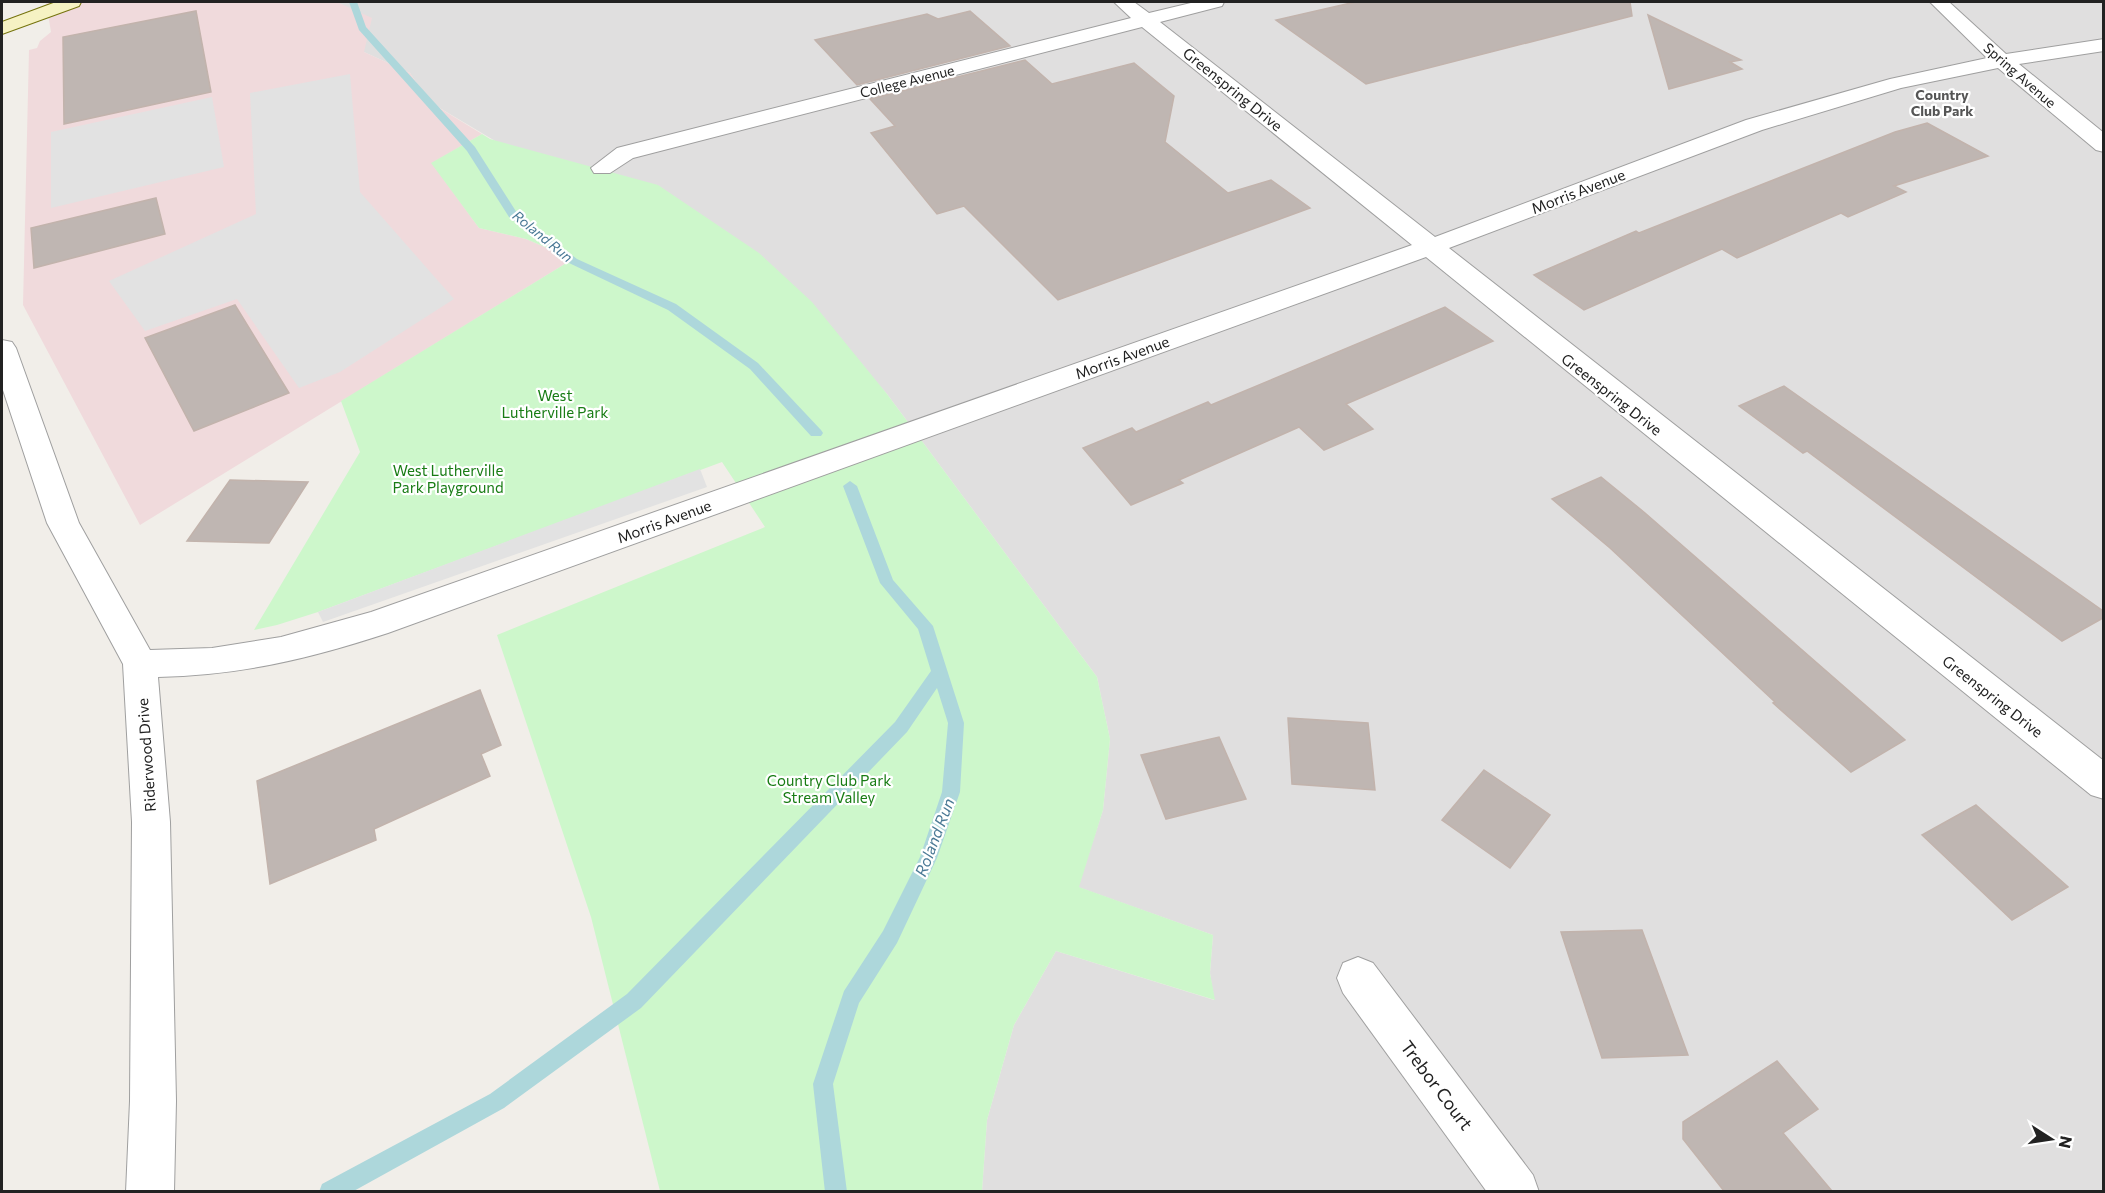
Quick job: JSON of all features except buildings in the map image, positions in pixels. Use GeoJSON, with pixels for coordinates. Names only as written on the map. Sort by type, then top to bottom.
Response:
{"type":"FeatureCollection","features":[{"type":"Feature","properties":{"kind":"main road"},"geometry":{"type":"LineString","coordinates":[[2,28],[72,2]]}},
{"type":"Feature","properties":{"kind":"street","name":"Greenspring Drive"},"geometry":{"type":"LineString","coordinates":[[1123,2],[1428,248],[2103,783]]}},
{"type":"Feature","properties":{"kind":"street","name":"College Avenue"},"geometry":{"type":"LineString","coordinates":[[602,168],[625,153],[1215,2]]}},
{"type":"Feature","properties":{"kind":"street","name":"Spring Avenue"},"geometry":{"type":"LineString","coordinates":[[1940,2],[2002,61],[2103,146]]}},
{"type":"Feature","properties":{"kind":"street","name":"Morris Avenue"},"geometry":{"type":"LineString","coordinates":[[140,664],[212,663],[281,651],[376,624],[1428,248],[1754,124],[1898,83],[2002,61],[2103,45]]}},
{"type":"Feature","properties":{"kind":"street","name":"Riderwood Drive"},"geometry":{"type":"LineString","coordinates":[[2,348],[63,523],[140,664],[152,822],[153,1101],[150,1191]]}},
{"type":"Feature","properties":{"kind":"street","name":"Trebor Court"},"geometry":{"type":"LineString","coordinates":[[1358,978],[1516,1191]]}},
{"type":"Feature","properties":{"kind":"shaded area"},"geometry":{"type":"Polygon","coordinates":[[[46,2],[337,2],[372,18],[364,52],[410,73],[428,101],[482,134],[432,163],[479,228],[526,239],[573,259],[140,525],[23,305],[29,50],[37,48],[40,41],[51,32],[46,2]]]}},
{"type":"Feature","properties":{"kind":"shaded area"},"geometry":{"type":"Polygon","coordinates":[[[337,2],[2103,2],[2103,1191],[982,1191],[987,1120],[1014,1025],[1056,951],[1214,1000],[1210,973],[1213,935],[1078,887],[1103,810],[1110,739],[1097,677],[887,394],[851,353],[428,101],[410,73],[364,52],[337,2]]]}},
{"type":"Feature","properties":{"kind":"shaded area"},"geometry":{"type":"Polygon","coordinates":[[[350,74],[360,192],[454,299],[340,372],[299,388],[237,299],[145,331],[109,281],[256,214],[250,93],[350,74]]]}},
{"type":"Feature","properties":{"kind":"shaded area"},"geometry":{"type":"Polygon","coordinates":[[[212,97],[224,167],[51,208],[51,132],[212,97]]]}},
{"type":"Feature","properties":{"kind":"shaded area"},"geometry":{"type":"Polygon","coordinates":[[[700,469],[707,487],[323,622],[318,612],[700,469]]]}},
{"type":"Feature","properties":{"kind":"green space","name":"Country Club Park Stream Valley"},"geometry":{"type":"Polygon","coordinates":[[[482,134],[490,139],[658,185],[759,253],[812,302],[887,394],[1097,677],[1110,739],[1103,810],[1079,887],[1213,935],[1210,973],[1215,1000],[1056,951],[1014,1025],[987,1120],[982,1191],[660,1191],[591,917],[497,635],[765,527],[722,462],[318,612],[254,630],[360,452],[341,401],[573,259],[526,239],[479,228],[431,163],[482,134]]]}},
{"type":"Feature","properties":{"kind":"waterway","name":"Roland Run"},"geometry":{"type":"LineString","coordinates":[[353,2],[362,28],[471,149],[513,215],[573,261],[672,307],[754,366],[816,433]]}},
{"type":"Feature","properties":{"kind":"waterway","name":"Roland Run"},"geometry":{"type":"LineString","coordinates":[[850,486],[887,583],[925,626],[940,672]]}},
{"type":"Feature","properties":{"kind":"waterway"},"geometry":{"type":"LineString","coordinates":[[330,1192],[497,1101],[634,1001],[901,727],[940,672]]}},
{"type":"Feature","properties":{"kind":"waterway","name":"Roland Run"},"geometry":{"type":"LineString","coordinates":[[836,1192],[823,1084],[851,998],[890,937],[928,858],[951,792],[956,723],[940,672]]}},
{"type":"Feature","properties":{"kind":"district","name":"Country Club Park"},"geometry":{"type":"Point","coordinates":[1942,102]}},
{"type":"Feature","properties":{"kind":"park label","name":"West Lutherville Park"},"geometry":{"type":"Point","coordinates":[555,404]}},
{"type":"Feature","properties":{"kind":"park label","name":"West Lutherville Park Playground"},"geometry":{"type":"Point","coordinates":[448,478]}}]}
